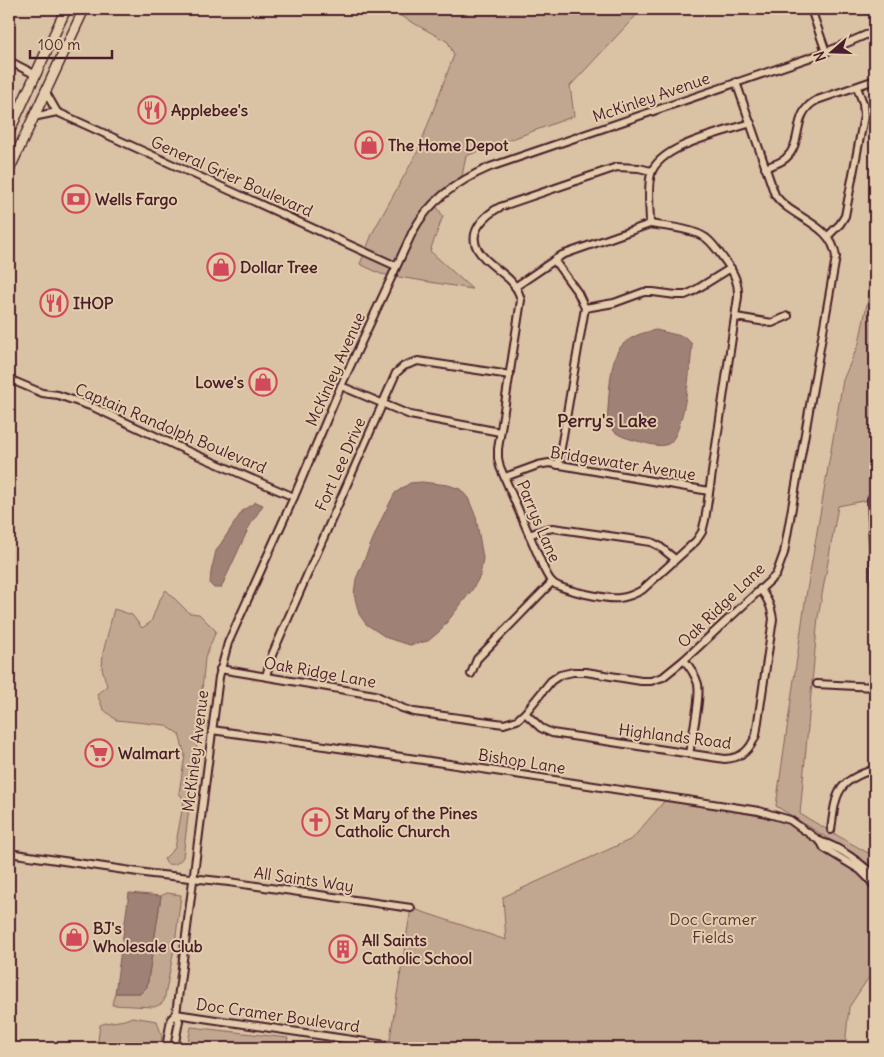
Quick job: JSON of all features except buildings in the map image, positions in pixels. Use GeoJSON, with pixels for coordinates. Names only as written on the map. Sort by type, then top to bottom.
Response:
{"type":"FeatureCollection","features":[{"type":"Feature","properties":{"kind":"highway"},"geometry":{"type":"LineString","coordinates":[[9,132],[66,9]]}},
{"type":"Feature","properties":{"kind":"highway"},"geometry":{"type":"LineString","coordinates":[[9,170],[84,9]]}},
{"type":"Feature","properties":{"kind":"street"},"geometry":{"type":"LineString","coordinates":[[811,9],[826,52]]}},
{"type":"Feature","properties":{"kind":"street","name":"McKinley Avenue"},"geometry":{"type":"LineString","coordinates":[[174,1048],[178,1021],[176,1014],[220,669],[228,643],[294,497],[341,386],[396,266],[423,214],[444,193],[467,178],[490,167],[826,52],[875,31]]}},
{"type":"Feature","properties":{"kind":"street"},"geometry":{"type":"LineString","coordinates":[[9,61],[36,75]]}},
{"type":"Feature","properties":{"kind":"street"},"geometry":{"type":"LineString","coordinates":[[765,168],[782,161],[792,151],[802,116],[809,105],[817,100],[875,80]]}},
{"type":"Feature","properties":{"kind":"street"},"geometry":{"type":"LineString","coordinates":[[736,82],[774,192],[781,202],[828,236],[842,222],[848,200],[864,116],[863,103],[857,87]]}},
{"type":"Feature","properties":{"kind":"street"},"geometry":{"type":"LineString","coordinates":[[33,117],[57,112],[45,91]]}},
{"type":"Feature","properties":{"kind":"street","name":"General Grier Boulevard"},"geometry":{"type":"LineString","coordinates":[[57,112],[396,266]]}},
{"type":"Feature","properties":{"kind":"street"},"geometry":{"type":"LineString","coordinates":[[652,171],[639,168],[617,168],[500,207],[490,213],[478,228],[475,236],[476,244],[483,256],[510,280],[515,287],[562,255],[650,224],[650,181],[652,171],[659,160],[677,147],[751,124]]}},
{"type":"Feature","properties":{"kind":"street","name":"Parrys Lane"},"geometry":{"type":"LineString","coordinates":[[515,287],[521,300],[500,432],[498,458],[505,477],[544,569],[552,582],[568,590],[619,598],[632,596],[642,590],[696,540],[702,532],[706,520],[736,317],[738,289],[736,278],[731,268],[713,244],[705,237],[694,232],[650,224]]}},
{"type":"Feature","properties":{"kind":"street","name":"Oak Ridge Lane"},"geometry":{"type":"LineString","coordinates":[[220,669],[369,694],[414,712],[504,724],[516,720],[525,713],[551,681],[560,675],[579,672],[641,681],[651,681],[663,677],[684,660],[776,574],[784,553],[836,261],[835,248],[828,236]]}},
{"type":"Feature","properties":{"kind":"street"},"geometry":{"type":"LineString","coordinates":[[554,260],[578,293],[584,308],[558,465]]}},
{"type":"Feature","properties":{"kind":"street"},"geometry":{"type":"LineString","coordinates":[[584,308],[614,303],[644,292],[685,294],[692,292],[731,268]]}},
{"type":"Feature","properties":{"kind":"street"},"geometry":{"type":"LineString","coordinates":[[736,317],[772,323],[788,316]]}},
{"type":"Feature","properties":{"kind":"street","name":"Fort Lee Drive"},"geometry":{"type":"LineString","coordinates":[[266,676],[272,655],[396,373],[404,366],[418,361],[510,375]]}},
{"type":"Feature","properties":{"kind":"street","name":"Captain Randolph Boulevard"},"geometry":{"type":"LineString","coordinates":[[9,379],[42,393],[58,395],[92,407],[294,497]]}},
{"type":"Feature","properties":{"kind":"street"},"geometry":{"type":"LineString","coordinates":[[341,386],[422,418],[500,432]]}},
{"type":"Feature","properties":{"kind":"street","name":"Bridgewater Avenue"},"geometry":{"type":"LineString","coordinates":[[505,477],[538,465],[550,463],[710,491]]}},
{"type":"Feature","properties":{"kind":"street"},"geometry":{"type":"LineString","coordinates":[[871,499],[875,587]]}},
{"type":"Feature","properties":{"kind":"street"},"geometry":{"type":"LineString","coordinates":[[529,535],[553,528],[651,542],[675,559]]}},
{"type":"Feature","properties":{"kind":"street"},"geometry":{"type":"LineString","coordinates":[[471,674],[477,659],[552,582]]}},
{"type":"Feature","properties":{"kind":"street","name":"Highlands Road"},"geometry":{"type":"LineString","coordinates":[[525,713],[541,728],[552,733],[736,759],[746,753],[753,744],[756,735],[773,618],[768,598],[760,589]]}},
{"type":"Feature","properties":{"kind":"street"},"geometry":{"type":"LineString","coordinates":[[684,660],[694,674],[698,686],[690,754]]}},
{"type":"Feature","properties":{"kind":"street"},"geometry":{"type":"LineString","coordinates":[[817,684],[875,687]]}},
{"type":"Feature","properties":{"kind":"street","name":"Bishop Lane"},"geometry":{"type":"LineString","coordinates":[[212,730],[759,811],[790,820],[820,842],[824,848],[864,874],[875,888]]}},
{"type":"Feature","properties":{"kind":"street"},"geometry":{"type":"LineString","coordinates":[[831,830],[836,800],[844,784],[854,776],[875,769]]}},
{"type":"Feature","properties":{"kind":"street","name":"Bishop Lane"},"geometry":{"type":"LineString","coordinates":[[820,842],[827,844],[861,864],[875,878]]}},
{"type":"Feature","properties":{"kind":"street","name":"All Saints Way"},"geometry":{"type":"LineString","coordinates":[[9,853],[411,908]]}},
{"type":"Feature","properties":{"kind":"street","name":"McKinley Avenue"},"geometry":{"type":"LineString","coordinates":[[166,1048],[171,1019],[176,1014]]}},
{"type":"Feature","properties":{"kind":"street","name":"Doc Cramer Boulevard"},"geometry":{"type":"LineString","coordinates":[[176,1014],[406,1048]]}},
{"type":"Feature","properties":{"kind":"street"},"geometry":{"type":"LineString","coordinates":[[413,1048],[417,1046],[422,1048]]}},
{"type":"Feature","properties":{"kind":"green space"},"geometry":{"type":"Polygon","coordinates":[[[388,9],[561,9],[565,11],[642,9],[570,86],[574,116],[466,156],[461,181],[434,203],[443,216],[430,251],[472,289],[381,274],[360,264],[373,232],[418,151],[454,55],[448,42],[388,9]]]}},
{"type":"Feature","properties":{"kind":"green space"},"geometry":{"type":"Polygon","coordinates":[[[875,265],[875,500],[838,506],[818,617],[800,814],[868,853],[875,838],[875,868],[776,806],[805,602],[843,380],[859,343],[875,265]]]}},
{"type":"Feature","properties":{"kind":"green space"},"geometry":{"type":"Polygon","coordinates":[[[166,590],[189,613],[199,614],[216,631],[205,658],[183,857],[176,864],[167,864],[164,859],[175,848],[184,800],[179,793],[185,755],[179,734],[165,725],[116,720],[103,709],[97,694],[107,686],[102,668],[103,653],[114,609],[132,615],[142,628],[151,622],[159,601],[166,590]]]}},
{"type":"Feature","properties":{"kind":"green space","name":"Doc Cramer Fields"},"geometry":{"type":"Polygon","coordinates":[[[668,797],[787,822],[875,881],[875,968],[849,1007],[846,1036],[847,1048],[826,1048],[825,1045],[825,1048],[386,1048],[389,1045],[411,908],[506,940],[503,897],[632,839],[668,797]]]}},
{"type":"Feature","properties":{"kind":"green space"},"geometry":{"type":"Polygon","coordinates":[[[167,893],[181,895],[175,944],[164,1001],[154,1007],[112,1005],[115,993],[141,993],[147,987],[161,896],[167,893]]]}},
{"type":"Feature","properties":{"kind":"green space"},"geometry":{"type":"Polygon","coordinates":[[[132,1017],[157,1021],[162,1037],[160,1048],[97,1048],[100,1025],[132,1017]]]}},
{"type":"Feature","properties":{"kind":"green space"},"geometry":{"type":"Polygon","coordinates":[[[191,1027],[288,1038],[286,1047],[270,1044],[246,1045],[243,1048],[187,1048],[191,1027]]]}},
{"type":"Feature","properties":{"kind":"shaded area"},"geometry":{"type":"Polygon","coordinates":[[[656,330],[685,337],[692,344],[686,398],[678,428],[674,438],[668,444],[661,445],[623,437],[609,426],[607,421],[611,373],[619,349],[631,338],[656,330]]]}},
{"type":"Feature","properties":{"kind":"shaded area"},"geometry":{"type":"Polygon","coordinates":[[[422,482],[448,485],[460,489],[468,498],[476,517],[483,558],[480,576],[472,590],[440,631],[428,641],[410,645],[387,638],[366,624],[359,614],[354,594],[356,579],[382,518],[395,493],[410,483],[422,482]]]}},
{"type":"Feature","properties":{"kind":"shaded area"},"geometry":{"type":"Polygon","coordinates":[[[256,502],[263,505],[249,527],[221,588],[214,588],[210,584],[216,551],[243,510],[256,502]]]}},
{"type":"Feature","properties":{"kind":"shaded area"},"geometry":{"type":"Polygon","coordinates":[[[129,893],[161,896],[147,987],[141,993],[115,993],[129,893]]]}},
{"type":"Feature","properties":{"kind":"place","name":"Applebee's"},"geometry":{"type":"Point","coordinates":[152,110]}},
{"type":"Feature","properties":{"kind":"place","name":"The Home Depot"},"geometry":{"type":"Point","coordinates":[369,145]}},
{"type":"Feature","properties":{"kind":"place","name":"Wells Fargo"},"geometry":{"type":"Point","coordinates":[76,199]}},
{"type":"Feature","properties":{"kind":"place","name":"Dollar Tree"},"geometry":{"type":"Point","coordinates":[221,267]}},
{"type":"Feature","properties":{"kind":"place","name":"IHOP"},"geometry":{"type":"Point","coordinates":[54,303]}},
{"type":"Feature","properties":{"kind":"place","name":"Lowe's"},"geometry":{"type":"Point","coordinates":[263,382]}},
{"type":"Feature","properties":{"kind":"place","name":"Walmart"},"geometry":{"type":"Point","coordinates":[99,753]}},
{"type":"Feature","properties":{"kind":"place","name":"St Mary of the Pines Catholic Church"},"geometry":{"type":"Point","coordinates":[316,822]}},
{"type":"Feature","properties":{"kind":"place","name":"BJ's Wholesale Club"},"geometry":{"type":"Point","coordinates":[74,937]}},
{"type":"Feature","properties":{"kind":"place","name":"All Saints Catholic School"},"geometry":{"type":"Point","coordinates":[343,949]}},
{"type":"Feature","properties":{"kind":"district","name":"Perry's Lake"},"geometry":{"type":"Point","coordinates":[607,421]}}]}
